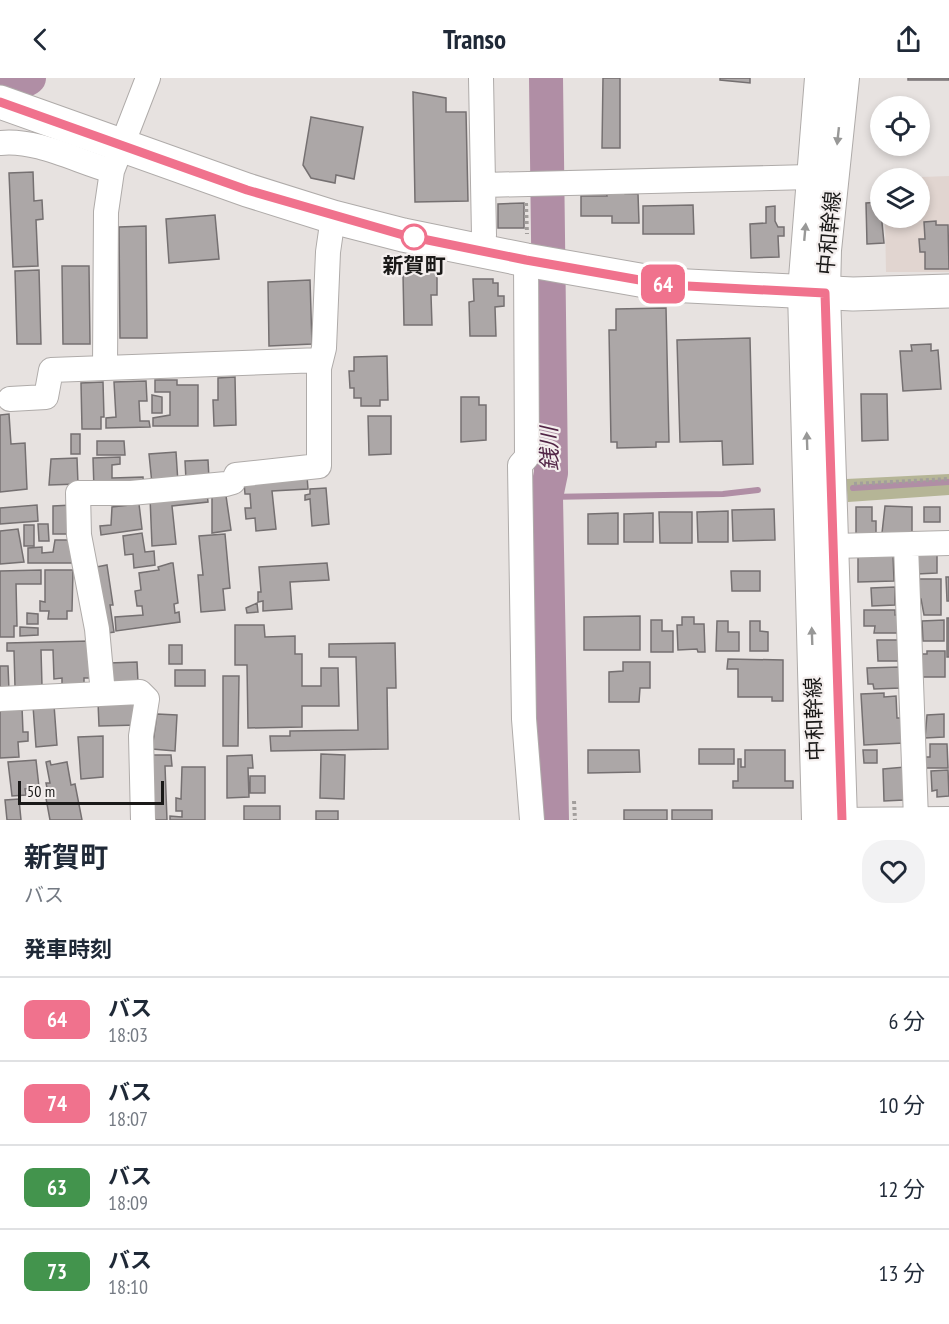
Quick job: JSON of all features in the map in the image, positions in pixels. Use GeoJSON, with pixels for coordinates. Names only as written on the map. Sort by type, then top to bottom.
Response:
{"type":"FeatureCollection","features":[{"type":"Feature","properties":{"kind":"highway"},"geometry":{"type":"LineString","coordinates":[[0,102],[61,123],[117,158],[247,190],[333,217],[403,235],[480,250],[528,255],[572,268],[668,285],[814,292],[949,291]]}},
{"type":"Feature","properties":{"kind":"main road","name":"中和幹線"},"geometry":{"type":"LineString","coordinates":[[817,820],[814,292],[810,177],[820,78]]}},
{"type":"Feature","properties":{"kind":"main road","name":"中和幹線"},"geometry":{"type":"LineString","coordinates":[[842,820],[834,546],[814,292],[826,250],[844,78]]}},
{"type":"Feature","properties":{"kind":"street"},"geometry":{"type":"LineString","coordinates":[[105,368],[106,212],[117,158],[148,78]]}},
{"type":"Feature","properties":{"kind":"street"},"geometry":{"type":"LineString","coordinates":[[480,250],[484,235],[481,78]]}},
{"type":"Feature","properties":{"kind":"street"},"geometry":{"type":"LineString","coordinates":[[0,143],[12,141],[47,149],[117,158]]}},
{"type":"Feature","properties":{"kind":"street"},"geometry":{"type":"LineString","coordinates":[[484,185],[810,177]]}},
{"type":"Feature","properties":{"kind":"street"},"geometry":{"type":"LineString","coordinates":[[103,694],[97,629],[79,535],[78,493],[131,493],[226,484],[233,482],[236,475],[319,466],[319,368],[324,348],[328,252],[333,217]]}},
{"type":"Feature","properties":{"kind":"street"},"geometry":{"type":"LineString","coordinates":[[528,255],[527,457],[520,465],[524,719],[532,820]]}},
{"type":"Feature","properties":{"kind":"street"},"geometry":{"type":"LineString","coordinates":[[10,399],[46,397],[51,370],[321,360]]}},
{"type":"Feature","properties":{"kind":"street"},"geometry":{"type":"LineString","coordinates":[[834,546],[949,543]]}},
{"type":"Feature","properties":{"kind":"street"},"geometry":{"type":"LineString","coordinates":[[906,545],[916,819]]}},
{"type":"Feature","properties":{"kind":"street"},"geometry":{"type":"LineString","coordinates":[[0,699],[140,692],[147,699],[141,736],[143,820]]}},
{"type":"Feature","properties":{"kind":"street"},"geometry":{"type":"LineString","coordinates":[[836,820],[949,819]]}},
{"type":"Feature","properties":{"kind":"path"},"geometry":{"type":"LineString","coordinates":[[528,184],[528,255]]}},
{"type":"Feature","properties":{"kind":"path"},"geometry":{"type":"LineString","coordinates":[[845,485],[949,479]]}},
{"type":"Feature","properties":{"kind":"path"},"geometry":{"type":"LineString","coordinates":[[574,801],[574,820]]}},
{"type":"Feature","properties":{"kind":"shaded area"},"geometry":{"type":"Polygon","coordinates":[[[949,176],[949,272],[886,272],[885,228],[930,228],[930,177],[949,176]]]}},
{"type":"Feature","properties":{"kind":"green space"},"geometry":{"type":"Polygon","coordinates":[[[949,474],[949,495],[848,502],[846,479],[949,474]]]}},
{"type":"Feature","properties":{"kind":"building"},"geometry":{"type":"Polygon","coordinates":[[[603,78],[620,78],[620,148],[602,148],[603,78]]]}},
{"type":"Feature","properties":{"kind":"building"},"geometry":{"type":"Polygon","coordinates":[[[720,78],[750,78],[750,83],[720,80],[720,78]]]}},
{"type":"Feature","properties":{"kind":"building"},"geometry":{"type":"Polygon","coordinates":[[[908,78],[949,78],[949,80],[908,80],[908,78]]]}},
{"type":"Feature","properties":{"kind":"building"},"geometry":{"type":"Polygon","coordinates":[[[413,92],[446,98],[446,112],[466,112],[468,201],[415,202],[413,92]]]}},
{"type":"Feature","properties":{"kind":"building"},"geometry":{"type":"Polygon","coordinates":[[[311,117],[363,127],[354,179],[336,175],[335,183],[311,178],[303,165],[311,117]]]}},
{"type":"Feature","properties":{"kind":"building"},"geometry":{"type":"Polygon","coordinates":[[[33,172],[34,201],[42,200],[43,219],[36,220],[38,266],[13,267],[9,173],[33,172]]]}},
{"type":"Feature","properties":{"kind":"building"},"geometry":{"type":"Polygon","coordinates":[[[606,189],[625,189],[625,194],[638,194],[639,223],[612,223],[612,216],[581,216],[581,196],[607,196],[606,189]]]}},
{"type":"Feature","properties":{"kind":"building"},"geometry":{"type":"Polygon","coordinates":[[[524,203],[524,228],[498,228],[498,204],[524,203]]]}},
{"type":"Feature","properties":{"kind":"building"},"geometry":{"type":"Polygon","coordinates":[[[866,203],[870,203],[870,228],[883,228],[884,243],[867,244],[866,203]]]}},
{"type":"Feature","properties":{"kind":"building"},"geometry":{"type":"Polygon","coordinates":[[[693,205],[694,234],[643,234],[643,206],[693,205]]]}},
{"type":"Feature","properties":{"kind":"building"},"geometry":{"type":"Polygon","coordinates":[[[775,206],[775,221],[778,227],[784,227],[784,236],[778,236],[779,257],[751,258],[750,224],[766,223],[766,207],[775,206]]]}},
{"type":"Feature","properties":{"kind":"building"},"geometry":{"type":"Polygon","coordinates":[[[215,215],[219,259],[169,263],[166,219],[215,215]]]}},
{"type":"Feature","properties":{"kind":"building"},"geometry":{"type":"Polygon","coordinates":[[[936,221],[936,225],[948,225],[949,269],[925,269],[925,252],[920,252],[919,239],[925,239],[924,228],[930,228],[930,222],[936,221]]]}},
{"type":"Feature","properties":{"kind":"building"},"geometry":{"type":"Polygon","coordinates":[[[146,226],[147,338],[120,338],[119,227],[146,226]]]}},
{"type":"Feature","properties":{"kind":"building"},"geometry":{"type":"Polygon","coordinates":[[[62,266],[89,266],[90,344],[63,344],[62,266]]]}},
{"type":"Feature","properties":{"kind":"building"},"geometry":{"type":"Polygon","coordinates":[[[39,270],[41,344],[17,344],[15,271],[39,270]]]}},
{"type":"Feature","properties":{"kind":"building"},"geometry":{"type":"Polygon","coordinates":[[[437,273],[437,295],[431,295],[432,325],[404,325],[403,274],[437,273]]]}},
{"type":"Feature","properties":{"kind":"building"},"geometry":{"type":"Polygon","coordinates":[[[473,279],[493,279],[493,283],[498,283],[498,296],[504,296],[504,306],[495,307],[496,336],[470,336],[469,302],[474,301],[473,279]]]}},
{"type":"Feature","properties":{"kind":"building"},"geometry":{"type":"Polygon","coordinates":[[[310,280],[312,344],[269,346],[268,282],[310,280]]]}},
{"type":"Feature","properties":{"kind":"building"},"geometry":{"type":"Polygon","coordinates":[[[666,308],[669,442],[656,442],[656,447],[617,448],[617,442],[611,442],[609,330],[616,330],[616,309],[666,308]]]}},
{"type":"Feature","properties":{"kind":"building"},"geometry":{"type":"Polygon","coordinates":[[[750,338],[753,464],[723,465],[722,441],[680,442],[677,340],[750,338]]]}},
{"type":"Feature","properties":{"kind":"building"},"geometry":{"type":"Polygon","coordinates":[[[931,344],[931,351],[938,350],[941,389],[903,391],[900,351],[912,351],[911,345],[931,344]]]}},
{"type":"Feature","properties":{"kind":"building"},"geometry":{"type":"Polygon","coordinates":[[[387,356],[388,400],[380,400],[380,406],[361,406],[361,398],[354,398],[354,388],[350,388],[349,371],[354,371],[354,357],[387,356]]]}},
{"type":"Feature","properties":{"kind":"building"},"geometry":{"type":"Polygon","coordinates":[[[235,377],[236,425],[214,426],[213,400],[218,400],[218,378],[235,377]]]}},
{"type":"Feature","properties":{"kind":"building"},"geometry":{"type":"Polygon","coordinates":[[[155,380],[177,380],[177,385],[198,385],[198,426],[153,426],[153,418],[170,415],[170,392],[155,392],[155,380]]]}},
{"type":"Feature","properties":{"kind":"building"},"geometry":{"type":"Polygon","coordinates":[[[146,381],[147,401],[139,401],[140,421],[149,421],[150,427],[106,428],[106,418],[116,417],[114,382],[146,381]]]}},
{"type":"Feature","properties":{"kind":"building"},"geometry":{"type":"Polygon","coordinates":[[[103,382],[104,417],[101,417],[101,429],[82,429],[81,383],[103,382]]]}},
{"type":"Feature","properties":{"kind":"building"},"geometry":{"type":"Polygon","coordinates":[[[861,394],[887,394],[888,440],[862,441],[861,394]]]}},
{"type":"Feature","properties":{"kind":"building"},"geometry":{"type":"Polygon","coordinates":[[[152,395],[162,397],[162,413],[152,413],[152,395]]]}},
{"type":"Feature","properties":{"kind":"building"},"geometry":{"type":"Polygon","coordinates":[[[461,397],[479,397],[479,405],[486,405],[486,440],[461,442],[461,397]]]}},
{"type":"Feature","properties":{"kind":"building"},"geometry":{"type":"Polygon","coordinates":[[[9,414],[11,444],[25,443],[27,489],[0,492],[0,415],[9,414]]]}},
{"type":"Feature","properties":{"kind":"building"},"geometry":{"type":"Polygon","coordinates":[[[368,416],[391,416],[391,454],[369,455],[368,416]]]}},
{"type":"Feature","properties":{"kind":"building"},"geometry":{"type":"Polygon","coordinates":[[[71,434],[80,434],[80,454],[71,454],[71,434]]]}},
{"type":"Feature","properties":{"kind":"building"},"geometry":{"type":"Polygon","coordinates":[[[97,441],[124,441],[125,455],[97,455],[97,441]]]}},
{"type":"Feature","properties":{"kind":"building"},"geometry":{"type":"Polygon","coordinates":[[[176,452],[178,483],[152,484],[149,454],[176,452]]]}},
{"type":"Feature","properties":{"kind":"building"},"geometry":{"type":"Polygon","coordinates":[[[120,457],[120,464],[112,465],[112,478],[143,477],[144,489],[94,490],[93,458],[120,457]]]}},
{"type":"Feature","properties":{"kind":"building"},"geometry":{"type":"Polygon","coordinates":[[[77,458],[78,484],[49,485],[51,459],[77,458]]]}},
{"type":"Feature","properties":{"kind":"building"},"geometry":{"type":"Polygon","coordinates":[[[208,460],[209,479],[186,480],[185,461],[208,460]]]}},
{"type":"Feature","properties":{"kind":"building"},"geometry":{"type":"Polygon","coordinates":[[[307,476],[308,489],[272,491],[276,529],[256,531],[255,518],[246,519],[245,508],[251,508],[250,494],[245,494],[244,483],[307,476]]]}},
{"type":"Feature","properties":{"kind":"building"},"geometry":{"type":"Polygon","coordinates":[[[326,488],[329,524],[312,526],[310,499],[305,500],[305,495],[310,494],[310,489],[326,488]]]}},
{"type":"Feature","properties":{"kind":"building"},"geometry":{"type":"Polygon","coordinates":[[[225,489],[231,530],[212,533],[212,491],[225,489]]]}},
{"type":"Feature","properties":{"kind":"building"},"geometry":{"type":"Polygon","coordinates":[[[207,492],[208,502],[172,506],[176,544],[152,546],[150,497],[207,492]]]}},
{"type":"Feature","properties":{"kind":"building"},"geometry":{"type":"Polygon","coordinates":[[[139,504],[142,529],[101,535],[100,526],[111,525],[112,507],[139,504]]]}},
{"type":"Feature","properties":{"kind":"building"},"geometry":{"type":"Polygon","coordinates":[[[37,505],[38,521],[0,524],[0,508],[37,505]]]}},
{"type":"Feature","properties":{"kind":"building"},"geometry":{"type":"Polygon","coordinates":[[[72,505],[73,534],[53,534],[53,506],[72,505]]]}},
{"type":"Feature","properties":{"kind":"building"},"geometry":{"type":"Polygon","coordinates":[[[885,506],[912,507],[912,533],[882,533],[885,506]]]}},
{"type":"Feature","properties":{"kind":"building"},"geometry":{"type":"Polygon","coordinates":[[[856,507],[872,507],[872,521],[876,521],[876,534],[856,534],[856,507]]]}},
{"type":"Feature","properties":{"kind":"building"},"geometry":{"type":"Polygon","coordinates":[[[924,507],[940,507],[940,522],[924,522],[924,507]]]}},
{"type":"Feature","properties":{"kind":"building"},"geometry":{"type":"Polygon","coordinates":[[[774,509],[775,540],[733,541],[732,510],[774,509]]]}},
{"type":"Feature","properties":{"kind":"building"},"geometry":{"type":"Polygon","coordinates":[[[728,511],[728,542],[698,542],[697,512],[728,511]]]}},
{"type":"Feature","properties":{"kind":"building"},"geometry":{"type":"Polygon","coordinates":[[[659,512],[692,512],[692,543],[660,543],[659,512]]]}},
{"type":"Feature","properties":{"kind":"building"},"geometry":{"type":"Polygon","coordinates":[[[618,513],[618,544],[588,544],[588,514],[618,513]]]}},
{"type":"Feature","properties":{"kind":"building"},"geometry":{"type":"Polygon","coordinates":[[[653,513],[653,542],[624,542],[624,514],[653,513]]]}},
{"type":"Feature","properties":{"kind":"building"},"geometry":{"type":"Polygon","coordinates":[[[38,524],[48,524],[49,541],[39,541],[38,524]]]}},
{"type":"Feature","properties":{"kind":"building"},"geometry":{"type":"Polygon","coordinates":[[[24,525],[34,525],[34,546],[24,546],[24,525]]]}},
{"type":"Feature","properties":{"kind":"building"},"geometry":{"type":"Polygon","coordinates":[[[18,529],[24,562],[0,564],[0,531],[18,529]]]}},
{"type":"Feature","properties":{"kind":"building"},"geometry":{"type":"Polygon","coordinates":[[[142,533],[145,552],[154,551],[155,565],[134,568],[133,554],[125,555],[123,536],[142,533]]]}},
{"type":"Feature","properties":{"kind":"building"},"geometry":{"type":"Polygon","coordinates":[[[225,534],[230,588],[223,589],[225,610],[201,612],[198,575],[203,575],[199,536],[225,534]]]}},
{"type":"Feature","properties":{"kind":"building"},"geometry":{"type":"Polygon","coordinates":[[[55,540],[72,540],[72,563],[28,563],[28,548],[42,547],[42,553],[53,552],[55,540]]]}},
{"type":"Feature","properties":{"kind":"building"},"geometry":{"type":"Polygon","coordinates":[[[893,555],[894,581],[858,582],[858,556],[893,555]]]}},
{"type":"Feature","properties":{"kind":"building"},"geometry":{"type":"Polygon","coordinates":[[[917,555],[937,555],[937,573],[917,574],[917,555]]]}},
{"type":"Feature","properties":{"kind":"building"},"geometry":{"type":"Polygon","coordinates":[[[173,563],[178,603],[174,604],[175,613],[179,612],[180,622],[116,631],[115,617],[143,615],[142,606],[137,606],[135,591],[141,590],[139,573],[159,570],[158,567],[173,563]]]}},
{"type":"Feature","properties":{"kind":"building"},"geometry":{"type":"Polygon","coordinates":[[[327,563],[329,580],[290,582],[292,609],[263,611],[263,601],[258,602],[258,592],[261,592],[259,567],[327,563]]]}},
{"type":"Feature","properties":{"kind":"building"},"geometry":{"type":"Polygon","coordinates":[[[107,565],[113,605],[110,605],[114,632],[101,634],[91,568],[107,565]]]}},
{"type":"Feature","properties":{"kind":"building"},"geometry":{"type":"Polygon","coordinates":[[[41,570],[41,584],[16,584],[17,626],[14,626],[14,637],[0,637],[0,571],[41,570]]]}},
{"type":"Feature","properties":{"kind":"building"},"geometry":{"type":"Polygon","coordinates":[[[45,570],[73,570],[72,611],[67,611],[67,619],[48,619],[49,611],[40,611],[40,601],[45,602],[45,570]]]}},
{"type":"Feature","properties":{"kind":"building"},"geometry":{"type":"Polygon","coordinates":[[[731,571],[760,571],[760,591],[732,591],[731,571]]]}},
{"type":"Feature","properties":{"kind":"building"},"geometry":{"type":"Polygon","coordinates":[[[946,577],[949,577],[949,601],[947,601],[946,577]]]}},
{"type":"Feature","properties":{"kind":"building"},"geometry":{"type":"Polygon","coordinates":[[[917,579],[941,579],[941,615],[924,615],[921,599],[917,599],[917,579]]]}},
{"type":"Feature","properties":{"kind":"building"},"geometry":{"type":"Polygon","coordinates":[[[895,587],[895,605],[872,606],[871,588],[895,587]]]}},
{"type":"Feature","properties":{"kind":"building"},"geometry":{"type":"Polygon","coordinates":[[[257,603],[258,612],[247,613],[246,608],[257,603]]]}},
{"type":"Feature","properties":{"kind":"building"},"geometry":{"type":"Polygon","coordinates":[[[864,610],[895,610],[895,615],[899,615],[899,633],[874,633],[875,626],[864,626],[864,610]]]}},
{"type":"Feature","properties":{"kind":"building"},"geometry":{"type":"Polygon","coordinates":[[[27,613],[38,614],[38,624],[27,624],[27,613]]]}},
{"type":"Feature","properties":{"kind":"building"},"geometry":{"type":"Polygon","coordinates":[[[640,616],[640,650],[584,650],[584,617],[640,616]]]}},
{"type":"Feature","properties":{"kind":"building"},"geometry":{"type":"Polygon","coordinates":[[[682,617],[694,617],[694,624],[704,624],[705,652],[698,652],[697,649],[678,650],[677,625],[682,625],[682,617]]]}},
{"type":"Feature","properties":{"kind":"building"},"geometry":{"type":"Polygon","coordinates":[[[947,618],[949,618],[949,657],[947,657],[947,618]]]}},
{"type":"Feature","properties":{"kind":"building"},"geometry":{"type":"Polygon","coordinates":[[[651,620],[662,620],[662,631],[673,631],[673,652],[651,652],[651,620]]]}},
{"type":"Feature","properties":{"kind":"building"},"geometry":{"type":"Polygon","coordinates":[[[944,620],[944,641],[923,641],[922,621],[944,620]]]}},
{"type":"Feature","properties":{"kind":"building"},"geometry":{"type":"Polygon","coordinates":[[[717,621],[728,621],[728,632],[739,632],[739,651],[716,651],[717,621]]]}},
{"type":"Feature","properties":{"kind":"building"},"geometry":{"type":"Polygon","coordinates":[[[750,621],[760,621],[760,631],[768,632],[768,651],[750,651],[750,621]]]}},
{"type":"Feature","properties":{"kind":"building"},"geometry":{"type":"Polygon","coordinates":[[[235,625],[264,625],[265,637],[295,636],[295,654],[302,654],[302,686],[321,686],[321,668],[338,668],[339,706],[302,706],[302,727],[248,728],[247,665],[235,665],[235,625]]]}},
{"type":"Feature","properties":{"kind":"building"},"geometry":{"type":"Polygon","coordinates":[[[20,627],[38,628],[38,635],[20,636],[20,627]]]}},
{"type":"Feature","properties":{"kind":"building"},"geometry":{"type":"Polygon","coordinates":[[[877,640],[900,640],[900,661],[878,661],[877,640]]]}},
{"type":"Feature","properties":{"kind":"building"},"geometry":{"type":"Polygon","coordinates":[[[90,641],[91,678],[84,678],[84,684],[62,685],[62,678],[54,679],[53,650],[41,650],[42,686],[15,687],[14,651],[7,651],[7,643],[90,641]]]}},
{"type":"Feature","properties":{"kind":"building"},"geometry":{"type":"Polygon","coordinates":[[[395,643],[396,688],[387,688],[388,749],[271,751],[270,736],[290,736],[290,731],[358,730],[356,657],[329,657],[329,644],[395,643]]]}},
{"type":"Feature","properties":{"kind":"building"},"geometry":{"type":"Polygon","coordinates":[[[169,645],[182,645],[182,664],[169,664],[169,645]]]}},
{"type":"Feature","properties":{"kind":"building"},"geometry":{"type":"Polygon","coordinates":[[[927,651],[945,651],[945,677],[921,677],[921,654],[927,654],[927,651]]]}},
{"type":"Feature","properties":{"kind":"building"},"geometry":{"type":"Polygon","coordinates":[[[728,659],[783,660],[783,701],[772,701],[772,697],[738,697],[738,669],[727,669],[728,659]]]}},
{"type":"Feature","properties":{"kind":"building"},"geometry":{"type":"Polygon","coordinates":[[[137,662],[138,682],[110,683],[109,663],[137,662]]]}},
{"type":"Feature","properties":{"kind":"building"},"geometry":{"type":"Polygon","coordinates":[[[623,662],[650,662],[650,688],[640,688],[639,702],[609,702],[609,672],[623,671],[623,662]]]}},
{"type":"Feature","properties":{"kind":"building"},"geometry":{"type":"Polygon","coordinates":[[[0,666],[8,666],[9,691],[0,691],[0,666]]]}},
{"type":"Feature","properties":{"kind":"building"},"geometry":{"type":"Polygon","coordinates":[[[900,667],[901,688],[874,689],[873,684],[868,684],[867,668],[900,667]]]}},
{"type":"Feature","properties":{"kind":"building"},"geometry":{"type":"Polygon","coordinates":[[[175,670],[205,670],[205,686],[175,686],[175,670]]]}},
{"type":"Feature","properties":{"kind":"building"},"geometry":{"type":"Polygon","coordinates":[[[223,676],[239,676],[238,746],[223,746],[223,676]]]}},
{"type":"Feature","properties":{"kind":"building"},"geometry":{"type":"Polygon","coordinates":[[[884,693],[884,697],[896,696],[897,718],[902,718],[904,743],[864,745],[861,694],[884,693]]]}},
{"type":"Feature","properties":{"kind":"building"},"geometry":{"type":"Polygon","coordinates":[[[138,701],[138,725],[99,726],[98,702],[138,701]]]}},
{"type":"Feature","properties":{"kind":"building"},"geometry":{"type":"Polygon","coordinates":[[[54,705],[57,745],[36,747],[33,706],[54,705]]]}},
{"type":"Feature","properties":{"kind":"building"},"geometry":{"type":"Polygon","coordinates":[[[22,707],[23,732],[28,732],[28,741],[18,742],[19,757],[0,758],[0,708],[22,707]]]}},
{"type":"Feature","properties":{"kind":"building"},"geometry":{"type":"Polygon","coordinates":[[[157,714],[177,715],[175,751],[152,749],[157,714]]]}},
{"type":"Feature","properties":{"kind":"building"},"geometry":{"type":"Polygon","coordinates":[[[944,714],[944,737],[925,738],[927,715],[944,714]]]}},
{"type":"Feature","properties":{"kind":"building"},"geometry":{"type":"Polygon","coordinates":[[[103,736],[103,777],[81,779],[78,737],[103,736]]]}},
{"type":"Feature","properties":{"kind":"building"},"geometry":{"type":"Polygon","coordinates":[[[930,744],[947,744],[948,768],[923,768],[923,757],[930,757],[930,744]]]}},
{"type":"Feature","properties":{"kind":"building"},"geometry":{"type":"Polygon","coordinates":[[[699,749],[734,749],[734,764],[699,764],[699,749]]]}},
{"type":"Feature","properties":{"kind":"building"},"geometry":{"type":"Polygon","coordinates":[[[588,750],[639,750],[640,772],[588,773],[588,750]]]}},
{"type":"Feature","properties":{"kind":"building"},"geometry":{"type":"Polygon","coordinates":[[[745,750],[785,750],[785,781],[793,781],[793,788],[733,788],[733,781],[738,781],[738,759],[741,759],[741,767],[745,767],[745,750]]]}},
{"type":"Feature","properties":{"kind":"building"},"geometry":{"type":"Polygon","coordinates":[[[863,750],[877,750],[877,763],[864,763],[863,750]]]}},
{"type":"Feature","properties":{"kind":"building"},"geometry":{"type":"Polygon","coordinates":[[[321,754],[345,755],[344,799],[320,798],[321,754]]]}},
{"type":"Feature","properties":{"kind":"building"},"geometry":{"type":"Polygon","coordinates":[[[149,755],[171,755],[172,766],[165,766],[167,820],[150,820],[149,755]]]}},
{"type":"Feature","properties":{"kind":"building"},"geometry":{"type":"Polygon","coordinates":[[[252,755],[253,768],[248,768],[249,797],[227,798],[227,756],[252,755]]]}},
{"type":"Feature","properties":{"kind":"building"},"geometry":{"type":"Polygon","coordinates":[[[36,760],[39,787],[25,789],[26,795],[12,796],[8,762],[36,760]]]}},
{"type":"Feature","properties":{"kind":"building"},"geometry":{"type":"Polygon","coordinates":[[[50,761],[51,765],[67,762],[71,785],[75,784],[82,820],[50,820],[45,793],[48,793],[46,783],[50,783],[46,762],[50,761]]]}},
{"type":"Feature","properties":{"kind":"building"},"geometry":{"type":"Polygon","coordinates":[[[182,767],[205,767],[205,820],[170,820],[170,816],[182,817],[182,811],[176,811],[176,798],[181,799],[182,767]]]}},
{"type":"Feature","properties":{"kind":"building"},"geometry":{"type":"Polygon","coordinates":[[[905,767],[904,800],[884,801],[883,769],[905,767]]]}},
{"type":"Feature","properties":{"kind":"building"},"geometry":{"type":"Polygon","coordinates":[[[948,770],[949,796],[937,797],[937,790],[932,791],[931,771],[948,770]]]}},
{"type":"Feature","properties":{"kind":"building"},"geometry":{"type":"Polygon","coordinates":[[[250,776],[265,776],[265,793],[250,793],[250,776]]]}},
{"type":"Feature","properties":{"kind":"building"},"geometry":{"type":"Polygon","coordinates":[[[19,799],[21,820],[7,820],[5,800],[19,799]]]}},
{"type":"Feature","properties":{"kind":"building"},"geometry":{"type":"Polygon","coordinates":[[[244,806],[280,806],[280,820],[244,820],[244,806]]]}},
{"type":"Feature","properties":{"kind":"building"},"geometry":{"type":"Polygon","coordinates":[[[624,810],[667,810],[667,820],[624,820],[624,810]]]}},
{"type":"Feature","properties":{"kind":"building"},"geometry":{"type":"Polygon","coordinates":[[[672,810],[712,810],[712,820],[672,820],[672,810]]]}},
{"type":"Feature","properties":{"kind":"building"},"geometry":{"type":"Polygon","coordinates":[[[316,811],[338,811],[338,820],[316,820],[316,811]]]}},
{"type":"Feature","properties":{"kind":"waterway"},"geometry":{"type":"LineString","coordinates":[[0,94],[29,78]]}},
{"type":"Feature","properties":{"kind":"waterway","name":"銭川"},"geometry":{"type":"LineString","coordinates":[[546,78],[551,473],[546,497],[552,820]]}},
{"type":"Feature","properties":{"kind":"waterway"},"geometry":{"type":"LineString","coordinates":[[853,488],[949,482]]}},
{"type":"Feature","properties":{"kind":"waterway"},"geometry":{"type":"LineString","coordinates":[[546,497],[723,494],[758,490]]}},
{"type":"Feature","properties":{"kind":"bus line","name":"64"},"geometry":{"type":"LineString","coordinates":[[0,102],[247,190],[333,217],[403,235],[668,285],[825,293],[842,820]]}},
{"type":"Feature","properties":{"kind":"place","name":"新賀町"},"geometry":{"type":"Point","coordinates":[414,237]}}]}
